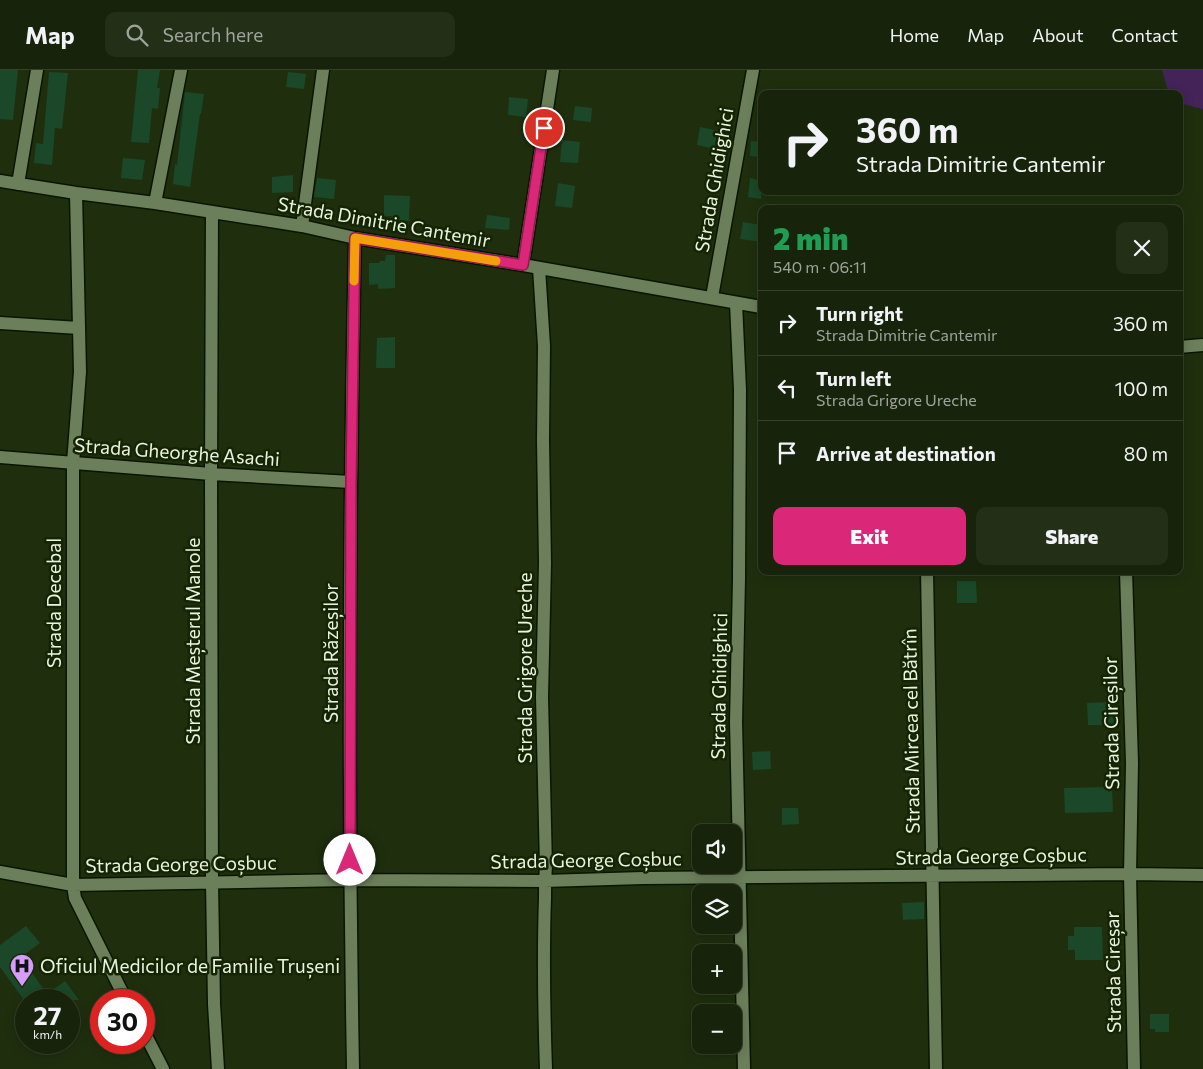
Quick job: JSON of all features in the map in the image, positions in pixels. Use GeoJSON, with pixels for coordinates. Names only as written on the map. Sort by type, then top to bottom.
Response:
{"type":"FeatureCollection","features":[{"type":"Feature","properties":{"kind":"street"},"geometry":{"type":"LineString","coordinates":[[18,184],[37,70]]}},
{"type":"Feature","properties":{"kind":"street"},"geometry":{"type":"LineString","coordinates":[[155,203],[181,70]]}},
{"type":"Feature","properties":{"kind":"street"},"geometry":{"type":"LineString","coordinates":[[302,226],[323,70]]}},
{"type":"Feature","properties":{"kind":"street"},"geometry":{"type":"LineString","coordinates":[[523,265],[553,70]]}},
{"type":"Feature","properties":{"kind":"street","name":"Strada Ghidighici"},"geometry":{"type":"LineString","coordinates":[[712,297],[753,70]]}},
{"type":"Feature","properties":{"kind":"street","name":"Strada Dimitrie Cantemir"},"geometry":{"type":"LineString","coordinates":[[0,181],[302,226],[355,238],[712,297],[758,307]]}},
{"type":"Feature","properties":{"kind":"street","name":"Strada Decebal"},"geometry":{"type":"LineString","coordinates":[[76,193],[80,372],[73,463],[72,885],[75,898],[120,989]]}},
{"type":"Feature","properties":{"kind":"street","name":"Strada Meșterul Manole"},"geometry":{"type":"LineString","coordinates":[[212,213],[212,882],[214,1004],[218,1069]]}},
{"type":"Feature","properties":{"kind":"street","name":"Strada Răzeșilor"},"geometry":{"type":"LineString","coordinates":[[352,1069],[350,880],[351,482],[355,238]]}},
{"type":"Feature","properties":{"kind":"street","name":"Strada Grigore Ureche"},"geometry":{"type":"LineString","coordinates":[[539,268],[544,346],[545,564],[542,697],[546,867],[544,881],[543,975],[546,1069]]}},
{"type":"Feature","properties":{"kind":"street","name":"Strada Ghidighici"},"geometry":{"type":"LineString","coordinates":[[736,303],[740,400],[736,722],[744,1069]]}},
{"type":"Feature","properties":{"kind":"street"},"geometry":{"type":"LineString","coordinates":[[0,323],[79,328]]}},
{"type":"Feature","properties":{"kind":"street"},"geometry":{"type":"LineString","coordinates":[[1183,347],[1203,345]]}},
{"type":"Feature","properties":{"kind":"street","name":"Strada Gheorghe Asachi"},"geometry":{"type":"LineString","coordinates":[[0,457],[211,474],[351,482]]}},
{"type":"Feature","properties":{"kind":"street","name":"Strada Mircea cel Bătrîn"},"geometry":{"type":"LineString","coordinates":[[927,575],[936,1069]]}},
{"type":"Feature","properties":{"kind":"street","name":"Strada Cireșilor"},"geometry":{"type":"LineString","coordinates":[[1126,575],[1132,763],[1130,874]]}},
{"type":"Feature","properties":{"kind":"street","name":"Strada George Coșbuc"},"geometry":{"type":"LineString","coordinates":[[0,872],[72,885],[350,880],[544,881],[643,878],[1203,875]]}},
{"type":"Feature","properties":{"kind":"street","name":"Strada Cireșar"},"geometry":{"type":"LineString","coordinates":[[1130,874],[1134,1069]]}},
{"type":"Feature","properties":{"kind":"street"},"geometry":{"type":"LineString","coordinates":[[155,1052],[164,1069]]}},
{"type":"Feature","properties":{"kind":"shaded area"},"geometry":{"type":"Polygon","coordinates":[[[1162,70],[1203,70],[1203,109],[1183,104],[1183,90],[1168,90],[1162,70]]]}},
{"type":"Feature","properties":{"kind":"building"},"geometry":{"type":"Polygon","coordinates":[[[0,70],[18,70],[13,120],[0,119],[0,70]]]}},
{"type":"Feature","properties":{"kind":"building"},"geometry":{"type":"Polygon","coordinates":[[[138,70],[160,70],[157,88],[160,88],[158,109],[152,108],[149,143],[131,142],[138,70]]]}},
{"type":"Feature","properties":{"kind":"building"},"geometry":{"type":"Polygon","coordinates":[[[49,72],[68,73],[62,129],[55,128],[52,165],[34,163],[36,143],[43,144],[49,72]]]}},
{"type":"Feature","properties":{"kind":"building"},"geometry":{"type":"Polygon","coordinates":[[[288,72],[306,74],[304,89],[286,87],[288,72]]]}},
{"type":"Feature","properties":{"kind":"building"},"geometry":{"type":"Polygon","coordinates":[[[185,92],[204,94],[190,187],[173,184],[175,164],[177,165],[185,92]]]}},
{"type":"Feature","properties":{"kind":"building"},"geometry":{"type":"Polygon","coordinates":[[[509,97],[528,99],[526,117],[508,115],[509,97]]]}},
{"type":"Feature","properties":{"kind":"building"},"geometry":{"type":"Polygon","coordinates":[[[575,106],[592,108],[591,122],[573,120],[575,106]]]}},
{"type":"Feature","properties":{"kind":"building"},"geometry":{"type":"Polygon","coordinates":[[[700,127],[719,131],[716,149],[697,145],[700,127]]]}},
{"type":"Feature","properties":{"kind":"building"},"geometry":{"type":"Polygon","coordinates":[[[562,140],[580,142],[578,163],[560,162],[562,140]]]}},
{"type":"Feature","properties":{"kind":"building"},"geometry":{"type":"Polygon","coordinates":[[[751,141],[758,142],[758,157],[750,156],[751,141]]]}},
{"type":"Feature","properties":{"kind":"building"},"geometry":{"type":"Polygon","coordinates":[[[123,158],[145,160],[142,180],[121,178],[123,158]]]}},
{"type":"Feature","properties":{"kind":"building"},"geometry":{"type":"Polygon","coordinates":[[[293,175],[293,192],[272,193],[272,177],[293,175]]]}},
{"type":"Feature","properties":{"kind":"building"},"geometry":{"type":"Polygon","coordinates":[[[317,178],[336,180],[334,199],[314,197],[317,178]]]}},
{"type":"Feature","properties":{"kind":"building"},"geometry":{"type":"Polygon","coordinates":[[[750,178],[758,179],[758,195],[761,195],[761,199],[748,197],[750,178]]]}},
{"type":"Feature","properties":{"kind":"building"},"geometry":{"type":"Polygon","coordinates":[[[558,183],[575,186],[572,208],[555,206],[558,183]]]}},
{"type":"Feature","properties":{"kind":"building"},"geometry":{"type":"Polygon","coordinates":[[[384,195],[410,196],[409,221],[391,220],[392,216],[384,216],[384,195]]]}},
{"type":"Feature","properties":{"kind":"building"},"geometry":{"type":"Polygon","coordinates":[[[487,215],[510,218],[509,230],[485,228],[487,215]]]}},
{"type":"Feature","properties":{"kind":"building"},"geometry":{"type":"Polygon","coordinates":[[[743,222],[758,224],[758,242],[740,239],[743,222]]]}},
{"type":"Feature","properties":{"kind":"building"},"geometry":{"type":"Polygon","coordinates":[[[386,255],[395,255],[395,288],[378,289],[378,284],[369,285],[369,263],[385,261],[386,255]]]}},
{"type":"Feature","properties":{"kind":"building"},"geometry":{"type":"Polygon","coordinates":[[[395,337],[395,368],[376,368],[377,338],[395,337]]]}},
{"type":"Feature","properties":{"kind":"building"},"geometry":{"type":"Polygon","coordinates":[[[957,581],[976,581],[977,603],[957,603],[957,581]]]}},
{"type":"Feature","properties":{"kind":"building"},"geometry":{"type":"Polygon","coordinates":[[[1113,702],[1114,725],[1088,725],[1087,703],[1113,702]]]}},
{"type":"Feature","properties":{"kind":"building"},"geometry":{"type":"Polygon","coordinates":[[[770,751],[771,769],[753,770],[752,752],[770,751]]]}},
{"type":"Feature","properties":{"kind":"building"},"geometry":{"type":"Polygon","coordinates":[[[1112,787],[1113,812],[1065,813],[1064,788],[1112,787]]]}},
{"type":"Feature","properties":{"kind":"building"},"geometry":{"type":"Polygon","coordinates":[[[782,808],[798,808],[799,824],[782,825],[782,808]]]}},
{"type":"Feature","properties":{"kind":"building"},"geometry":{"type":"Polygon","coordinates":[[[924,902],[924,919],[903,920],[902,903],[924,902]]]}},
{"type":"Feature","properties":{"kind":"building"},"geometry":{"type":"Polygon","coordinates":[[[26,926],[40,943],[21,957],[43,989],[16,989],[0,967],[0,945],[26,926]]]}},
{"type":"Feature","properties":{"kind":"building"},"geometry":{"type":"Polygon","coordinates":[[[1074,927],[1102,927],[1103,960],[1075,960],[1075,950],[1068,950],[1068,936],[1074,936],[1074,927]]]}},
{"type":"Feature","properties":{"kind":"building"},"geometry":{"type":"Polygon","coordinates":[[[65,981],[71,989],[54,989],[65,981]]]}},
{"type":"Feature","properties":{"kind":"building"},"geometry":{"type":"Polygon","coordinates":[[[1150,1014],[1169,1014],[1169,1032],[1155,1032],[1155,1029],[1150,1029],[1150,1014]]]}},
{"type":"Feature","properties":{"kind":"slow traffic"},"geometry":{"type":"LineString","coordinates":[[354,281],[355,238],[496,261]]}},
{"type":"Feature","properties":{"kind":"place","name":"Oficiul Medicilor de Familie Trușeni"},"geometry":{"type":"Point","coordinates":[22,987]}},
{"type":"Feature","properties":{"kind":"route"},"geometry":{"type":"LineString","coordinates":[[350,860],[351,482],[355,238],[523,265],[544,128]]}}]}
